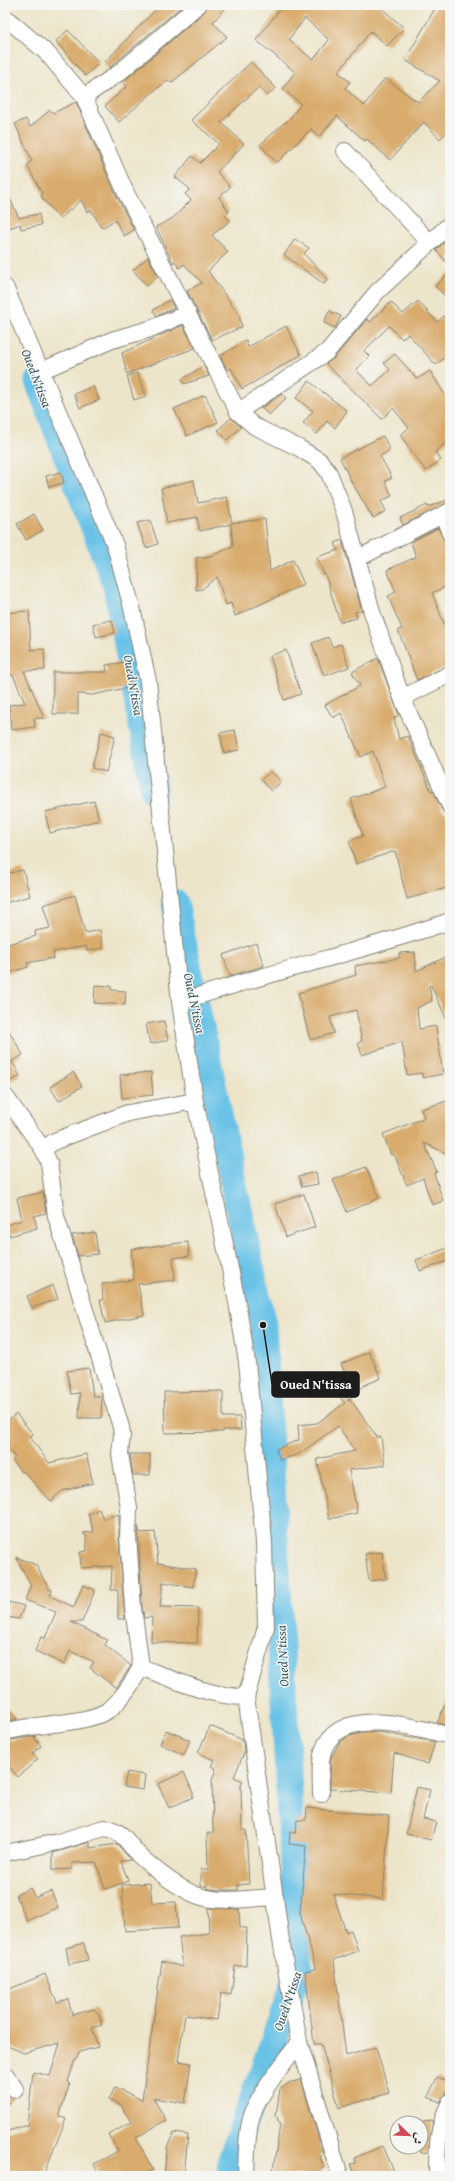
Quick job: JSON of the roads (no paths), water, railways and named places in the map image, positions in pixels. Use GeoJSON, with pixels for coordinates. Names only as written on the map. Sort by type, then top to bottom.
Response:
{"type":"FeatureCollection","features":[{"type":"Feature","properties":{"kind":"street"},"geometry":{"type":"LineString","coordinates":[[84,97],[120,72],[198,5]]}},
{"type":"Feature","properties":{"kind":"street"},"geometry":{"type":"LineString","coordinates":[[5,17],[47,53],[84,97],[125,191],[238,412],[254,426],[299,448],[320,461],[325,467],[344,511],[372,612],[402,698],[450,806]]}},
{"type":"Feature","properties":{"kind":"street"},"geometry":{"type":"LineString","coordinates":[[345,151],[430,243]]}},
{"type":"Feature","properties":{"kind":"street"},"geometry":{"type":"LineString","coordinates":[[238,412],[327,352],[377,292],[450,224]]}},
{"type":"Feature","properties":{"kind":"street"},"geometry":{"type":"LineString","coordinates":[[5,287],[115,545],[132,608],[148,681],[180,1002],[195,1100],[237,1302],[247,1362],[264,1542],[266,1627],[246,1697],[275,1896],[299,2042],[340,2176]]}},
{"type":"Feature","properties":{"kind":"street"},"geometry":{"type":"LineString","coordinates":[[41,371],[112,340],[150,329],[188,313]]}},
{"type":"Feature","properties":{"kind":"street"},"geometry":{"type":"LineString","coordinates":[[357,559],[446,513],[450,533]]}},
{"type":"Feature","properties":{"kind":"street"},"geometry":{"type":"LineString","coordinates":[[402,698],[450,674]]}},
{"type":"Feature","properties":{"kind":"street"},"geometry":{"type":"LineString","coordinates":[[180,1002],[217,989],[396,940],[450,921]]}},
{"type":"Feature","properties":{"kind":"street"},"geometry":{"type":"LineString","coordinates":[[5,1096],[43,1149],[49,1163],[56,1216],[121,1427],[122,1435],[120,1454],[129,1508],[128,1536],[132,1594],[141,1667],[119,1699],[109,1709],[100,1714],[80,1720],[36,1725],[5,1732]]}},
{"type":"Feature","properties":{"kind":"street"},"geometry":{"type":"LineString","coordinates":[[43,1149],[55,1141],[128,1113],[195,1100]]}},
{"type":"Feature","properties":{"kind":"street"},"geometry":{"type":"LineString","coordinates":[[141,1667],[205,1690],[232,1697],[246,1697]]}},
{"type":"Feature","properties":{"kind":"street"},"geometry":{"type":"LineString","coordinates":[[321,1794],[323,1751],[329,1738],[340,1730],[356,1724],[394,1723],[423,1728],[450,1736]]}},
{"type":"Feature","properties":{"kind":"street"},"geometry":{"type":"LineString","coordinates":[[5,1852],[58,1842],[104,1828],[110,1828],[124,1837],[143,1859],[172,1881],[196,1895],[208,1898],[231,1899],[275,1896]]}},
{"type":"Feature","properties":{"kind":"street"},"geometry":{"type":"LineString","coordinates":[[246,2176],[247,2147],[252,2115],[264,2092],[299,2042]]}},
{"type":"Feature","properties":{"kind":"street"},"geometry":{"type":"LineString","coordinates":[[5,2074],[15,2089]]}},
{"type":"Feature","properties":{"kind":"street"},"geometry":{"type":"LineString","coordinates":[[437,2176],[438,2142],[441,2122],[450,2102]]}},
{"type":"Feature","properties":{"kind":"waterway","name":"Oued N'tissa"},"geometry":{"type":"LineString","coordinates":[[38,381],[116,585],[154,791]]}},
{"type":"Feature","properties":{"kind":"waterway","name":"Oued N'tissa"},"geometry":{"type":"LineString","coordinates":[[175,903],[263,1325],[299,1970],[231,2160],[230,2176]]}},
{"type":"Feature","properties":{"kind":"place","name":"Oued N'tissa"},"geometry":{"type":"Point","coordinates":[263,1325]}}]}
